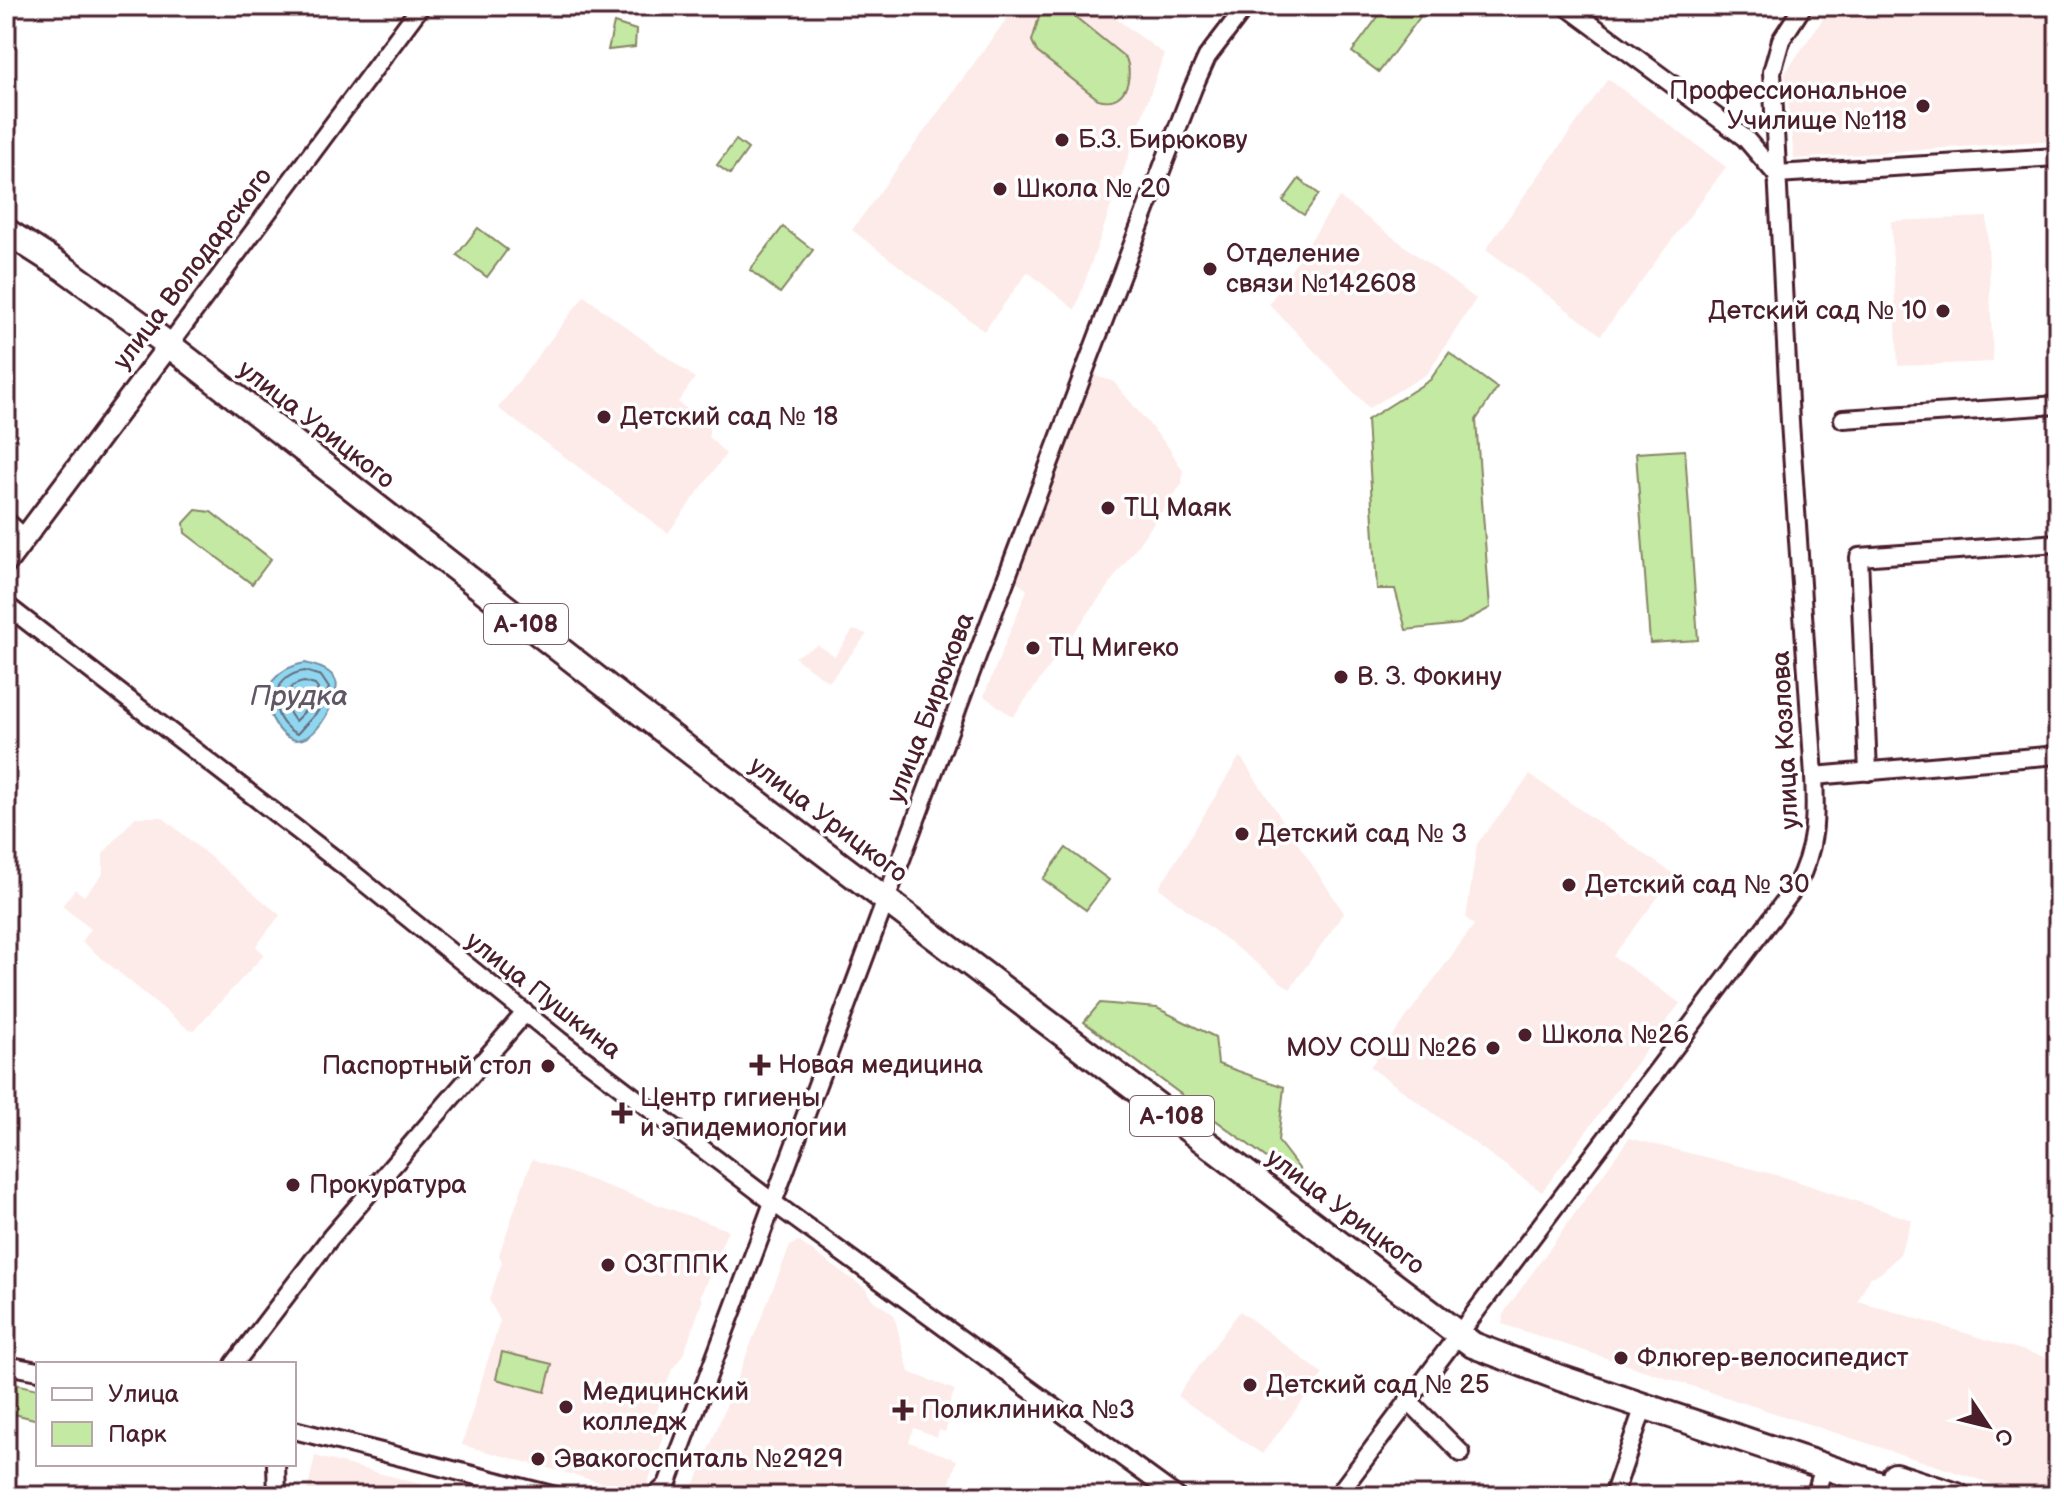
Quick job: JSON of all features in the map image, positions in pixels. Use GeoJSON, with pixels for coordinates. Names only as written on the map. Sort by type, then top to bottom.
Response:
{"type":"FeatureCollection","features":[{"type":"Feature","properties":{"kind":"highway","name":"А-108"},"geometry":{"type":"LineString","coordinates":[[6,231],[65,269],[169,345]]}},
{"type":"Feature","properties":{"kind":"highway","name":"улица Урицкого"},"geometry":{"type":"LineString","coordinates":[[169,345],[424,546],[885,899],[1485,1350],[1913,1496]]}},
{"type":"Feature","properties":{"kind":"highway","name":"улица Урицкого"},"geometry":{"type":"LineString","coordinates":[[1460,1332],[1481,1334],[1545,1360],[1957,1496]]}},
{"type":"Feature","properties":{"kind":"main road","name":"улица Володарского"},"geometry":{"type":"LineString","coordinates":[[6,563],[169,345]]}},
{"type":"Feature","properties":{"kind":"street","name":"улица Володарского"},"geometry":{"type":"LineString","coordinates":[[169,345],[421,6]]}},
{"type":"Feature","properties":{"kind":"street","name":"улица Бирюкова"},"geometry":{"type":"LineString","coordinates":[[664,1492],[1193,88],[1207,57],[1246,6]]}},
{"type":"Feature","properties":{"kind":"street"},"geometry":{"type":"LineString","coordinates":[[1566,6],[1745,138],[1776,174],[2058,157]]}},
{"type":"Feature","properties":{"kind":"street","name":"улица Козлова"},"geometry":{"type":"LineString","coordinates":[[1337,1496],[1796,886],[1814,846],[1817,826],[1772,72],[1781,40],[1803,6]]}},
{"type":"Feature","properties":{"kind":"street"},"geometry":{"type":"LineString","coordinates":[[1843,419],[2058,405]]}},
{"type":"Feature","properties":{"kind":"street"},"geometry":{"type":"LineString","coordinates":[[6,521],[25,538]]}},
{"type":"Feature","properties":{"kind":"street"},"geometry":{"type":"LineString","coordinates":[[1868,772],[1859,557],[2058,543]]}},
{"type":"Feature","properties":{"kind":"street","name":"улица Пушкина"},"geometry":{"type":"LineString","coordinates":[[6,605],[333,858],[524,1014],[774,1203],[1176,1496]]}},
{"type":"Feature","properties":{"kind":"street"},"geometry":{"type":"LineString","coordinates":[[1814,776],[2058,755]]}},
{"type":"Feature","properties":{"kind":"street"},"geometry":{"type":"LineString","coordinates":[[236,1362],[331,1237],[524,1014]]}},
{"type":"Feature","properties":{"kind":"street"},"geometry":{"type":"LineString","coordinates":[[6,1365],[36,1371]]}},
{"type":"Feature","properties":{"kind":"street"},"geometry":{"type":"LineString","coordinates":[[1408,1400],[1461,1453]]}},
{"type":"Feature","properties":{"kind":"street"},"geometry":{"type":"LineString","coordinates":[[1613,1496],[1644,1406]]}},
{"type":"Feature","properties":{"kind":"street"},"geometry":{"type":"LineString","coordinates":[[296,1431],[556,1496]]}},
{"type":"Feature","properties":{"kind":"street"},"geometry":{"type":"LineString","coordinates":[[276,1466],[277,1496]]}},
{"type":"Feature","properties":{"kind":"street"},"geometry":{"type":"LineString","coordinates":[[1815,1496],[1824,1467]]}},
{"type":"Feature","properties":{"kind":"shaded area","name":"Школа № 20"},"geometry":{"type":"Polygon","coordinates":[[[1016,6],[1099,6],[1164,54],[1075,310],[1028,272],[984,331],[852,230],[1016,6]]]}},
{"type":"Feature","properties":{"kind":"shaded area","name":"Профессиональное Училище №118"},"geometry":{"type":"Polygon","coordinates":[[[1832,6],[2058,6],[2058,140],[1794,159],[1785,73],[1832,6]]]}},
{"type":"Feature","properties":{"kind":"shaded area"},"geometry":{"type":"Polygon","coordinates":[[[1608,79],[1726,167],[1601,335],[1486,249],[1608,79]]]}},
{"type":"Feature","properties":{"kind":"shaded area"},"geometry":{"type":"Polygon","coordinates":[[[1339,197],[1476,299],[1427,374],[1369,408],[1269,304],[1339,197]]]}},
{"type":"Feature","properties":{"kind":"shaded area","name":"Детский сад № 10"},"geometry":{"type":"Polygon","coordinates":[[[1987,217],[1993,362],[1898,366],[1891,221],[1987,217]]]}},
{"type":"Feature","properties":{"kind":"shaded area","name":"Детский сад № 18"},"geometry":{"type":"Polygon","coordinates":[[[584,296],[695,378],[678,402],[709,426],[709,437],[726,454],[668,533],[498,408],[584,296]]]}},
{"type":"Feature","properties":{"kind":"shaded area"},"geometry":{"type":"Polygon","coordinates":[[[1095,376],[1113,381],[1169,448],[1183,471],[1182,484],[1013,717],[984,696],[1027,590],[1015,580],[1095,376]]]}},
{"type":"Feature","properties":{"kind":"shaded area"},"geometry":{"type":"Polygon","coordinates":[[[853,630],[867,634],[829,682],[794,657],[818,645],[835,656],[853,630]]]}},
{"type":"Feature","properties":{"kind":"shaded area","name":"Детский сад № 3"},"geometry":{"type":"Polygon","coordinates":[[[1240,756],[1344,913],[1290,989],[1159,888],[1240,756]]]}},
{"type":"Feature","properties":{"kind":"shaded area"},"geometry":{"type":"Polygon","coordinates":[[[1530,775],[1675,875],[1613,956],[1680,1003],[1542,1192],[1370,1067],[1474,925],[1466,918],[1477,844],[1530,775]]]}},
{"type":"Feature","properties":{"kind":"shaded area"},"geometry":{"type":"Polygon","coordinates":[[[135,817],[162,817],[280,915],[256,946],[264,955],[194,1030],[188,1029],[82,942],[91,929],[62,906],[75,889],[84,896],[103,874],[103,854],[135,817]]]}},
{"type":"Feature","properties":{"kind":"shaded area"},"geometry":{"type":"Polygon","coordinates":[[[1629,1138],[1784,1177],[1912,1220],[1900,1254],[1881,1273],[1869,1278],[1858,1301],[2058,1361],[2058,1496],[2029,1496],[1502,1324],[1505,1311],[1629,1138]]]}},
{"type":"Feature","properties":{"kind":"shaded area"},"geometry":{"type":"Polygon","coordinates":[[[532,1159],[728,1230],[700,1297],[703,1299],[684,1353],[672,1370],[651,1428],[665,1433],[644,1494],[462,1445],[500,1320],[489,1300],[502,1262],[499,1255],[532,1159]]]}},
{"type":"Feature","properties":{"kind":"shaded area"},"geometry":{"type":"Polygon","coordinates":[[[798,1241],[866,1289],[870,1297],[894,1315],[909,1372],[955,1390],[943,1420],[948,1423],[945,1432],[939,1430],[937,1437],[914,1428],[909,1442],[957,1460],[946,1496],[690,1496],[790,1246],[798,1241]]]}},
{"type":"Feature","properties":{"kind":"shaded area","name":"Детский сад № 25"},"geometry":{"type":"Polygon","coordinates":[[[1240,1311],[1323,1374],[1262,1454],[1177,1396],[1240,1311]]]}},
{"type":"Feature","properties":{"kind":"shaded area"},"geometry":{"type":"Polygon","coordinates":[[[315,1456],[446,1491],[445,1496],[306,1496],[315,1456]]]}},
{"type":"Feature","properties":{"kind":"green space"},"geometry":{"type":"Polygon","coordinates":[[[1386,6],[1405,6],[1420,17],[1379,72],[1352,52],[1386,6]]]}},
{"type":"Feature","properties":{"kind":"green space"},"geometry":{"type":"Polygon","coordinates":[[[1058,9],[1068,11],[1126,58],[1128,82],[1121,95],[1115,99],[1098,99],[1037,52],[1032,41],[1039,17],[1058,9]]]}},
{"type":"Feature","properties":{"kind":"green space"},"geometry":{"type":"Polygon","coordinates":[[[614,23],[636,30],[635,47],[608,50],[614,23]]]}},
{"type":"Feature","properties":{"kind":"green space"},"geometry":{"type":"Polygon","coordinates":[[[736,140],[748,149],[730,174],[717,165],[736,140]]]}},
{"type":"Feature","properties":{"kind":"green space"},"geometry":{"type":"Polygon","coordinates":[[[1299,179],[1319,194],[1304,215],[1283,201],[1299,179]]]}},
{"type":"Feature","properties":{"kind":"green space"},"geometry":{"type":"Polygon","coordinates":[[[783,227],[813,250],[780,293],[750,270],[783,227]]]}},
{"type":"Feature","properties":{"kind":"green space"},"geometry":{"type":"Polygon","coordinates":[[[478,228],[507,250],[487,277],[457,255],[478,228]]]}},
{"type":"Feature","properties":{"kind":"green space"},"geometry":{"type":"Polygon","coordinates":[[[1449,353],[1497,388],[1476,420],[1490,608],[1460,624],[1406,630],[1395,589],[1377,589],[1367,420],[1430,380],[1449,353]]]}},
{"type":"Feature","properties":{"kind":"green space"},"geometry":{"type":"Polygon","coordinates":[[[1685,450],[1698,640],[1650,643],[1636,453],[1685,450]]]}},
{"type":"Feature","properties":{"kind":"green space"},"geometry":{"type":"Polygon","coordinates":[[[196,510],[211,512],[271,559],[252,584],[185,533],[184,523],[196,510]]]}},
{"type":"Feature","properties":{"kind":"green space"},"geometry":{"type":"Polygon","coordinates":[[[1066,848],[1109,880],[1086,910],[1043,879],[1066,848]]]}},
{"type":"Feature","properties":{"kind":"green space"},"geometry":{"type":"Polygon","coordinates":[[[1100,1003],[1157,1008],[1215,1037],[1218,1064],[1284,1087],[1278,1141],[1304,1175],[1300,1183],[1084,1022],[1100,1003]]]}},
{"type":"Feature","properties":{"kind":"green space"},"geometry":{"type":"Polygon","coordinates":[[[502,1352],[552,1364],[545,1392],[496,1379],[502,1352]]]}},
{"type":"Feature","properties":{"kind":"green space"},"geometry":{"type":"Polygon","coordinates":[[[6,1382],[36,1389],[36,1420],[6,1412],[6,1382]]]}},
{"type":"Feature","properties":{"kind":"water","name":"Прудка"},"geometry":{"type":"Polygon","coordinates":[[[305,663],[331,674],[336,681],[336,689],[333,701],[317,728],[307,737],[295,740],[282,733],[270,714],[267,695],[269,687],[280,674],[305,663]]]}},
{"type":"Feature","properties":{"kind":"place","name":"Профессиональное Училище №118"},"geometry":{"type":"Point","coordinates":[1923,106]}},
{"type":"Feature","properties":{"kind":"place","name":"Б.З. Бирюкову"},"geometry":{"type":"Point","coordinates":[1062,140]}},
{"type":"Feature","properties":{"kind":"place","name":"Школа № 20"},"geometry":{"type":"Point","coordinates":[1000,189]}},
{"type":"Feature","properties":{"kind":"place","name":"Отделение связи №142608"},"geometry":{"type":"Point","coordinates":[1210,269]}},
{"type":"Feature","properties":{"kind":"place","name":"Детский сад № 10"},"geometry":{"type":"Point","coordinates":[1943,311]}},
{"type":"Feature","properties":{"kind":"place","name":"Детский сад № 18"},"geometry":{"type":"Point","coordinates":[604,417]}},
{"type":"Feature","properties":{"kind":"place","name":"ТЦ Маяк"},"geometry":{"type":"Point","coordinates":[1108,508]}},
{"type":"Feature","properties":{"kind":"place","name":"ТЦ Мигеко"},"geometry":{"type":"Point","coordinates":[1033,648]}},
{"type":"Feature","properties":{"kind":"place","name":"В. З. Фокину"},"geometry":{"type":"Point","coordinates":[1341,677]}},
{"type":"Feature","properties":{"kind":"place","name":"Детский сад № 3"},"geometry":{"type":"Point","coordinates":[1242,834]}},
{"type":"Feature","properties":{"kind":"place","name":"Детский сад № 30"},"geometry":{"type":"Point","coordinates":[1569,885]}},
{"type":"Feature","properties":{"kind":"place","name":"Школа №26"},"geometry":{"type":"Point","coordinates":[1525,1035]}},
{"type":"Feature","properties":{"kind":"place","name":"МОУ СОШ №26"},"geometry":{"type":"Point","coordinates":[1493,1048]}},
{"type":"Feature","properties":{"kind":"place","name":"Новая медицина"},"geometry":{"type":"Point","coordinates":[760,1065]}},
{"type":"Feature","properties":{"kind":"place","name":"Паспортный стол"},"geometry":{"type":"Point","coordinates":[548,1066]}},
{"type":"Feature","properties":{"kind":"place","name":"Центр гигиены и эпидемиологии"},"geometry":{"type":"Point","coordinates":[622,1113]}},
{"type":"Feature","properties":{"kind":"place","name":"Прокуратура"},"geometry":{"type":"Point","coordinates":[293,1185]}},
{"type":"Feature","properties":{"kind":"place","name":"ОЗГППК"},"geometry":{"type":"Point","coordinates":[608,1265]}},
{"type":"Feature","properties":{"kind":"place","name":"Флюгер-велосипедист"},"geometry":{"type":"Point","coordinates":[1621,1358]}},
{"type":"Feature","properties":{"kind":"place","name":"Детский сад № 25"},"geometry":{"type":"Point","coordinates":[1250,1385]}},
{"type":"Feature","properties":{"kind":"place","name":"Медицинский колледж"},"geometry":{"type":"Point","coordinates":[566,1407]}},
{"type":"Feature","properties":{"kind":"place","name":"Поликлиника №3"},"geometry":{"type":"Point","coordinates":[903,1410]}},
{"type":"Feature","properties":{"kind":"place","name":"Эвакогоспиталь №2929"},"geometry":{"type":"Point","coordinates":[538,1459]}}]}
